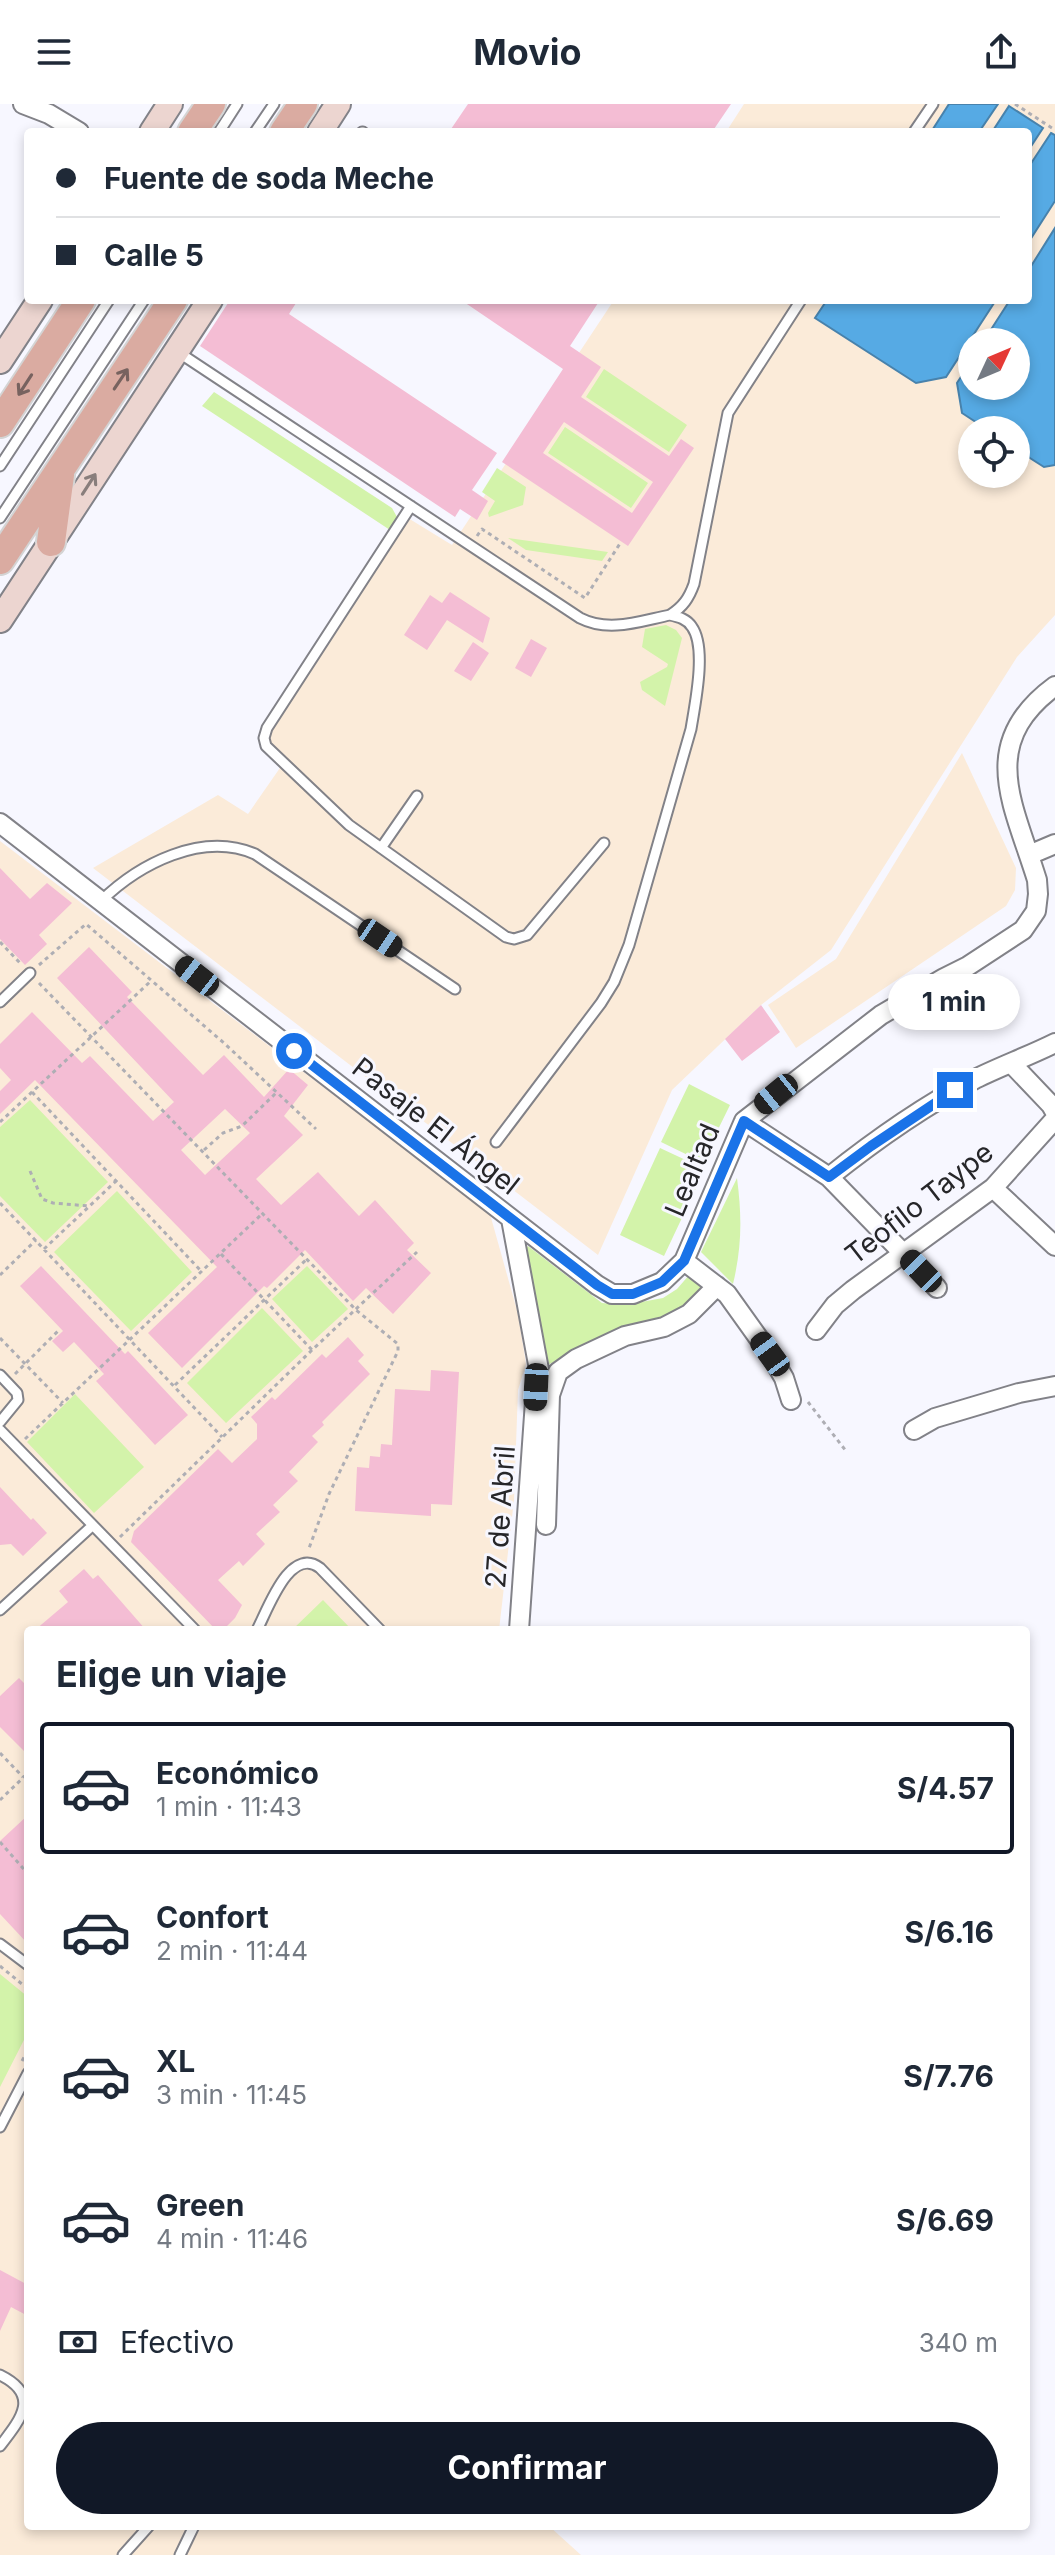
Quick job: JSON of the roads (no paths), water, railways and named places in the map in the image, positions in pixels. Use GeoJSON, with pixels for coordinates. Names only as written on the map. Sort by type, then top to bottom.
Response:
{"type":"FeatureCollection","features":[{"type":"Feature","properties":{"kind":"main road"},"geometry":{"type":"LineString","coordinates":[[195,128],[211,104]]}},
{"type":"Feature","properties":{"kind":"main road"},"geometry":{"type":"LineString","coordinates":[[287,128],[303,104]]}},
{"type":"Feature","properties":{"kind":"main road"},"geometry":{"type":"LineString","coordinates":[[0,423],[78,304]]}},
{"type":"Feature","properties":{"kind":"main road"},"geometry":{"type":"LineString","coordinates":[[0,560],[170,304]]}},
{"type":"Feature","properties":{"kind":"main road"},"geometry":{"type":"LineString","coordinates":[[51,542],[61,468]]}},
{"type":"Feature","properties":{"kind":"street"},"geometry":{"type":"LineString","coordinates":[[23,104],[72,128]]}},
{"type":"Feature","properties":{"kind":"street"},"geometry":{"type":"LineString","coordinates":[[155,128],[170,104]]}},
{"type":"Feature","properties":{"kind":"street"},"geometry":{"type":"LineString","coordinates":[[323,128],[338,104]]}},
{"type":"Feature","properties":{"kind":"street"},"geometry":{"type":"LineString","coordinates":[[0,361],[37,304]]}},
{"type":"Feature","properties":{"kind":"street"},"geometry":{"type":"LineString","coordinates":[[0,620],[207,304]]}},
{"type":"Feature","properties":{"kind":"street"},"geometry":{"type":"LineString","coordinates":[[1055,686],[1032,706],[1018,725],[1008,744],[1005,765],[1008,786],[1029,855],[1055,844]]}},
{"type":"Feature","properties":{"kind":"street","name":"Pasaje El Ángel"},"geometry":{"type":"LineString","coordinates":[[0,823],[612,1294]]}},
{"type":"Feature","properties":{"kind":"street","name":"Lealtad"},"geometry":{"type":"LineString","coordinates":[[612,1294],[647,1290],[662,1282],[684,1261],[744,1121],[881,1015],[968,966],[1023,930],[1036,911],[1038,894],[1029,855]]}},
{"type":"Feature","properties":{"kind":"street"},"geometry":{"type":"LineString","coordinates":[[829,1177],[955,1090],[1055,1043]]}},
{"type":"Feature","properties":{"kind":"street"},"geometry":{"type":"LineString","coordinates":[[1011,1063],[1055,1112]]}},
{"type":"Feature","properties":{"kind":"street","name":"Teofilo Taype"},"geometry":{"type":"LineString","coordinates":[[816,1330],[835,1305],[853,1290],[993,1188],[1055,1119]]}},
{"type":"Feature","properties":{"kind":"street"},"geometry":{"type":"LineString","coordinates":[[744,1121],[829,1177],[937,1288]]}},
{"type":"Feature","properties":{"kind":"street"},"geometry":{"type":"LineString","coordinates":[[993,1188],[1055,1246]]}},
{"type":"Feature","properties":{"kind":"street","name":"27 de Abril"},"geometry":{"type":"LineString","coordinates":[[511,1219],[540,1375],[536,1387],[519,1626]]}},
{"type":"Feature","properties":{"kind":"street"},"geometry":{"type":"LineString","coordinates":[[684,1261],[727,1294],[770,1354],[784,1378],[791,1400]]}},
{"type":"Feature","properties":{"kind":"street"},"geometry":{"type":"LineString","coordinates":[[546,1525],[550,1395],[558,1372],[576,1359],[625,1336],[664,1327],[689,1314],[717,1286]]}},
{"type":"Feature","properties":{"kind":"street"},"geometry":{"type":"LineString","coordinates":[[914,1430],[935,1418],[1019,1393],[1055,1386]]}},
{"type":"Feature","properties":{"kind":"lane"},"geometry":{"type":"LineString","coordinates":[[222,128],[237,104]]}},
{"type":"Feature","properties":{"kind":"lane"},"geometry":{"type":"LineString","coordinates":[[258,128],[274,104]]}},
{"type":"Feature","properties":{"kind":"lane"},"geometry":{"type":"LineString","coordinates":[[917,128],[933,104]]}},
{"type":"Feature","properties":{"kind":"lane"},"geometry":{"type":"LineString","coordinates":[[0,466],[106,304]]}},
{"type":"Feature","properties":{"kind":"lane"},"geometry":{"type":"LineString","coordinates":[[0,518],[141,304]]}},
{"type":"Feature","properties":{"kind":"lane"},"geometry":{"type":"LineString","coordinates":[[176,351],[589,623],[609,627],[670,615],[685,603],[694,584],[728,413],[798,304]]}},
{"type":"Feature","properties":{"kind":"lane"},"geometry":{"type":"LineString","coordinates":[[411,506],[267,728],[264,738],[266,746],[349,825],[506,937],[521,938],[532,930],[604,843]]}},
{"type":"Feature","properties":{"kind":"lane"},"geometry":{"type":"LineString","coordinates":[[496,1142],[601,1003],[614,982],[629,945],[691,729],[696,699],[697,636],[688,622],[670,615]]}},
{"type":"Feature","properties":{"kind":"lane"},"geometry":{"type":"LineString","coordinates":[[381,848],[417,796]]}},
{"type":"Feature","properties":{"kind":"lane"},"geometry":{"type":"LineString","coordinates":[[101,901],[129,877],[164,860],[198,848],[233,847],[255,854],[455,989]]}},
{"type":"Feature","properties":{"kind":"lane"},"geometry":{"type":"LineString","coordinates":[[0,1002],[30,973]]}},
{"type":"Feature","properties":{"kind":"lane"},"geometry":{"type":"LineString","coordinates":[[0,1422],[18,1400],[17,1393],[3,1378]]}},
{"type":"Feature","properties":{"kind":"lane"},"geometry":{"type":"LineString","coordinates":[[0,1430],[191,1626]]}},
{"type":"Feature","properties":{"kind":"lane"},"geometry":{"type":"LineString","coordinates":[[0,1610],[92,1526]]}},
{"type":"Feature","properties":{"kind":"lane"},"geometry":{"type":"LineString","coordinates":[[259,1626],[288,1572],[304,1562],[318,1566],[376,1626]]}},
{"type":"Feature","properties":{"kind":"lane"},"geometry":{"type":"LineString","coordinates":[[0,1944],[24,1962]]}},
{"type":"Feature","properties":{"kind":"lane"},"geometry":{"type":"LineString","coordinates":[[0,2127],[24,2081]]}},
{"type":"Feature","properties":{"kind":"lane"},"geometry":{"type":"LineString","coordinates":[[0,2375],[21,2388],[24,2398],[17,2424],[0,2446]]}},
{"type":"Feature","properties":{"kind":"lane"},"geometry":{"type":"LineString","coordinates":[[123,2555],[145,2530]]}},
{"type":"Feature","properties":{"kind":"lane"},"geometry":{"type":"LineString","coordinates":[[180,2555],[192,2530]]}},
{"type":"Feature","properties":{"kind":"water"},"geometry":{"type":"Polygon","coordinates":[[[949,104],[998,104],[982,128],[934,128],[949,104]]]}},
{"type":"Feature","properties":{"kind":"water"},"geometry":{"type":"Polygon","coordinates":[[[1009,106],[1043,128],[1032,145],[1032,128],[995,128],[1009,106]]]}},
{"type":"Feature","properties":{"kind":"water"},"geometry":{"type":"Polygon","coordinates":[[[1051,133],[1055,135],[1055,201],[1032,237],[1032,162],[1051,133]]]}},
{"type":"Feature","properties":{"kind":"water"},"geometry":{"type":"Polygon","coordinates":[[[1055,228],[1055,465],[1044,467],[1030,458],[1030,416],[967,416],[962,413],[960,400],[1030,400],[1030,328],[992,328],[1007,304],[1032,304],[1032,265],[1055,228]]]}},
{"type":"Feature","properties":{"kind":"water"},"geometry":{"type":"Polygon","coordinates":[[[824,304],[993,304],[978,328],[958,328],[958,359],[946,377],[916,383],[815,318],[824,304]]]}}]}
